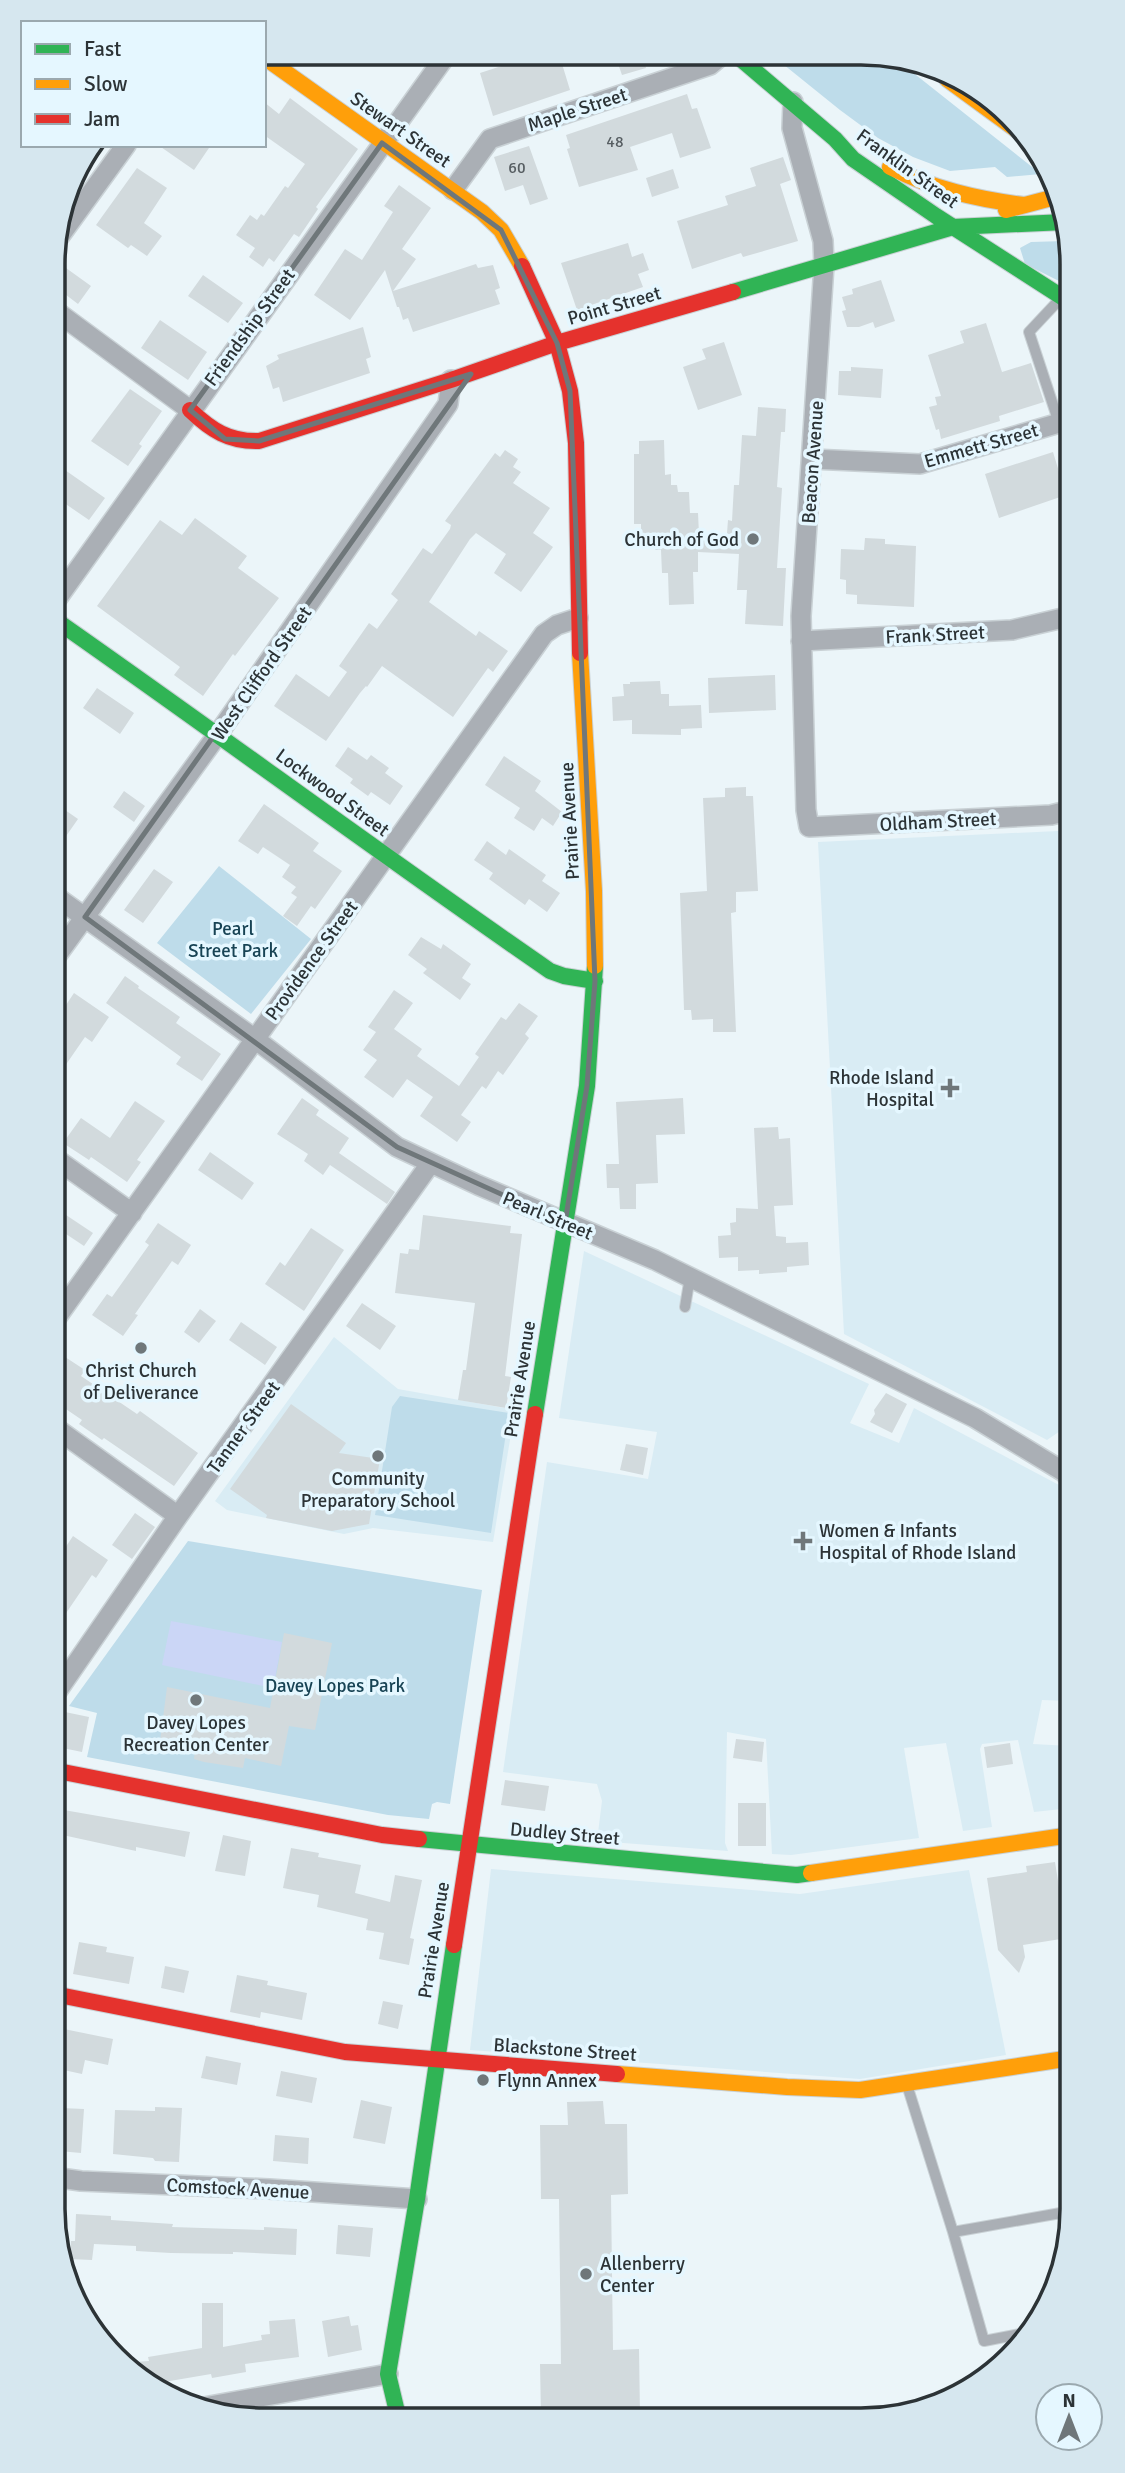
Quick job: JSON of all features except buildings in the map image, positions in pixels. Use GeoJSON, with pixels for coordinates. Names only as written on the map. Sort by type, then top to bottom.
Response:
{"type":"FeatureCollection","features":[{"type":"Feature","properties":{"kind":"main road","name":"Stewart Street"},"geometry":{"type":"LineString","coordinates":[[275,65],[482,212],[500,230],[517,254],[557,343]]}},
{"type":"Feature","properties":{"kind":"main road","name":"Franklin Street"},"geometry":{"type":"LineString","coordinates":[[748,65],[835,139],[853,159],[1060,296]]}},
{"type":"Feature","properties":{"kind":"main road"},"geometry":{"type":"LineString","coordinates":[[835,139],[918,182],[973,199],[1052,208]]}},
{"type":"Feature","properties":{"kind":"main road","name":"Point Street"},"geometry":{"type":"LineString","coordinates":[[190,410],[225,439],[243,443],[259,440],[451,380],[557,343],[1049,199]]}},
{"type":"Feature","properties":{"kind":"main road"},"geometry":{"type":"LineString","coordinates":[[953,227],[1055,222]]}},
{"type":"Feature","properties":{"kind":"main road","name":"Prairie Avenue"},"geometry":{"type":"LineString","coordinates":[[396,2408],[388,2374],[587,1086],[595,981],[594,891],[578,618],[576,443],[570,391],[557,343]]}},
{"type":"Feature","properties":{"kind":"main road","name":"Lockwood Street"},"geometry":{"type":"LineString","coordinates":[[65,627],[218,734],[385,857],[550,971],[595,981]]}},
{"type":"Feature","properties":{"kind":"main road","name":"Dudley Street"},"geometry":{"type":"LineString","coordinates":[[65,1772],[382,1835],[797,1875],[1060,1837]]}},
{"type":"Feature","properties":{"kind":"main road","name":"Blackstone Street"},"geometry":{"type":"LineString","coordinates":[[65,1996],[345,2052],[787,2087],[860,2090],[1060,2061]]}},
{"type":"Feature","properties":{"kind":"street","name":"Friendship Street"},"geometry":{"type":"LineString","coordinates":[[65,587],[438,65]]}},
{"type":"Feature","properties":{"kind":"street","name":"Maple Street"},"geometry":{"type":"LineString","coordinates":[[453,190],[490,139],[710,65]]}},
{"type":"Feature","properties":{"kind":"street","name":"Beacon Avenue"},"geometry":{"type":"LineString","coordinates":[[793,102],[792,128],[823,241],[824,265],[801,641],[806,810],[809,827]]}},
{"type":"Feature","properties":{"kind":"street"},"geometry":{"type":"LineString","coordinates":[[70,223],[125,147]]}},
{"type":"Feature","properties":{"kind":"street"},"geometry":{"type":"LineString","coordinates":[[65,318],[190,410]]}},
{"type":"Feature","properties":{"kind":"street","name":"West Clifford Street"},"geometry":{"type":"LineString","coordinates":[[65,944],[218,734],[449,404],[451,380]]}},
{"type":"Feature","properties":{"kind":"street","name":"Emmett Street"},"geometry":{"type":"LineString","coordinates":[[812,459],[920,464],[1060,423]]}},
{"type":"Feature","properties":{"kind":"street","name":"Providence Street"},"geometry":{"type":"LineString","coordinates":[[65,1306],[544,634],[557,625],[578,618]]}},
{"type":"Feature","properties":{"kind":"street","name":"Frank Street"},"geometry":{"type":"LineString","coordinates":[[801,641],[1012,630],[1060,619]]}},
{"type":"Feature","properties":{"kind":"street","name":"Oldham Street"},"geometry":{"type":"LineString","coordinates":[[809,827],[1060,813]]}},
{"type":"Feature","properties":{"kind":"street","name":"Pearl Street"},"geometry":{"type":"LineString","coordinates":[[65,903],[255,1039],[397,1147],[430,1164],[655,1260],[975,1418],[1060,1466]]}},
{"type":"Feature","properties":{"kind":"street","name":"Tanner Street"},"geometry":{"type":"LineString","coordinates":[[65,1680],[178,1516],[430,1164]]}},
{"type":"Feature","properties":{"kind":"street"},"geometry":{"type":"LineString","coordinates":[[65,1165],[132,1213]]}},
{"type":"Feature","properties":{"kind":"street"},"geometry":{"type":"LineString","coordinates":[[65,1435],[178,1516]]}},
{"type":"Feature","properties":{"kind":"street","name":"Comstock Avenue"},"geometry":{"type":"LineString","coordinates":[[65,2179],[417,2199]]}},
{"type":"Feature","properties":{"kind":"street"},"geometry":{"type":"LineString","coordinates":[[223,2404],[388,2374]]}},
{"type":"Feature","properties":{"kind":"lane"},"geometry":{"type":"LineString","coordinates":[[1060,301],[1029,332],[1060,414]]}},
{"type":"Feature","properties":{"kind":"lane"},"geometry":{"type":"LineString","coordinates":[[685,1307],[690,1277]]}},
{"type":"Feature","properties":{"kind":"lane"},"geometry":{"type":"LineString","coordinates":[[907,2084],[984,2341],[1015,2335]]}},
{"type":"Feature","properties":{"kind":"lane"},"geometry":{"type":"LineString","coordinates":[[953,2232],[1060,2213]]}},
{"type":"Feature","properties":{"kind":"highlighted area"},"geometry":{"type":"Polygon","coordinates":[[[382,143],[501,230],[557,343],[570,391],[595,981],[587,1086],[565,1223],[397,1147],[85,917],[471,374],[259,441],[225,439],[190,410],[382,143]]]}},
{"type":"Feature","properties":{"kind":"shaded area","name":"Rhode Island Hospital"},"geometry":{"type":"Polygon","coordinates":[[[1060,830],[1060,1431],[1047,1440],[844,1334],[818,842],[1060,830]]]}},
{"type":"Feature","properties":{"kind":"shaded area","name":"Women & Infants Hospital of Rhode Island"},"geometry":{"type":"Polygon","coordinates":[[[584,1251],[869,1384],[850,1423],[899,1443],[914,1408],[1060,1485],[1060,1701],[1042,1700],[1033,1744],[1060,1745],[1060,1809],[1034,1812],[1018,1740],[982,1744],[980,1749],[992,1827],[963,1831],[946,1743],[904,1748],[919,1838],[791,1855],[772,1854],[766,1739],[727,1732],[725,1843],[728,1851],[597,1841],[602,1801],[597,1784],[503,1772],[547,1462],[648,1479],[657,1432],[559,1418],[584,1251]]]}},
{"type":"Feature","properties":{"kind":"shaded area","name":"Community Preparatory School"},"geometry":{"type":"Polygon","coordinates":[[[334,1337],[398,1389],[515,1410],[493,1542],[373,1528],[344,1534],[227,1510],[215,1501],[334,1337]]]}},
{"type":"Feature","properties":{"kind":"shaded area"},"geometry":{"type":"Polygon","coordinates":[[[171,1621],[282,1642],[273,1688],[162,1665],[171,1621]]]}},
{"type":"Feature","properties":{"kind":"shaded area"},"geometry":{"type":"Polygon","coordinates":[[[491,1869],[800,1894],[969,1870],[1006,2055],[860,2079],[470,2050],[491,1869]]]}},
{"type":"Feature","properties":{"kind":"green space"},"geometry":{"type":"Polygon","coordinates":[[[784,65],[887,66],[912,72],[1039,174],[1007,177],[995,167],[950,171],[913,157],[878,138],[784,65]]]}},
{"type":"Feature","properties":{"kind":"green space"},"geometry":{"type":"Polygon","coordinates":[[[1059,241],[1060,282],[1025,264],[1020,248],[1031,242],[1059,241]]]}},
{"type":"Feature","properties":{"kind":"green space","name":"Pearl Street Park"},"geometry":{"type":"Polygon","coordinates":[[[219,866],[311,939],[251,1014],[157,943],[219,866]]]}},
{"type":"Feature","properties":{"kind":"green space"},"geometry":{"type":"Polygon","coordinates":[[[400,1396],[509,1413],[491,1533],[375,1515],[392,1407],[400,1396]]]}},
{"type":"Feature","properties":{"kind":"green space","name":"Davey Lopes Park"},"geometry":{"type":"Polygon","coordinates":[[[188,1541],[482,1590],[450,1804],[432,1804],[429,1819],[388,1815],[87,1757],[97,1713],[69,1706],[188,1541]]]}},
{"type":"Feature","properties":{"kind":"traffic: fast"},"geometry":{"type":"LineString","coordinates":[[748,65],[835,139],[853,159],[1060,296]]}},
{"type":"Feature","properties":{"kind":"traffic: fast"},"geometry":{"type":"LineString","coordinates":[[953,227],[1055,222]]}},
{"type":"Feature","properties":{"kind":"traffic: fast"},"geometry":{"type":"LineString","coordinates":[[733,292],[953,227]]}},
{"type":"Feature","properties":{"kind":"traffic: fast"},"geometry":{"type":"LineString","coordinates":[[65,627],[550,971],[595,981]]}},
{"type":"Feature","properties":{"kind":"traffic: fast"},"geometry":{"type":"LineString","coordinates":[[535,1414],[587,1086],[595,966]]}},
{"type":"Feature","properties":{"kind":"traffic: fast"},"geometry":{"type":"LineString","coordinates":[[419,1839],[797,1875],[811,1873]]}},
{"type":"Feature","properties":{"kind":"traffic: fast"},"geometry":{"type":"LineString","coordinates":[[396,2408],[388,2374],[454,1945]]}},
{"type":"Feature","properties":{"kind":"traffic: slow"},"geometry":{"type":"LineString","coordinates":[[275,65],[482,212],[501,230],[522,266]]}},
{"type":"Feature","properties":{"kind":"traffic: slow"},"geometry":{"type":"LineString","coordinates":[[890,167],[955,192],[1024,205]]}},
{"type":"Feature","properties":{"kind":"traffic: slow"},"geometry":{"type":"LineString","coordinates":[[1006,210],[1049,199]]}},
{"type":"Feature","properties":{"kind":"traffic: slow"},"geometry":{"type":"LineString","coordinates":[[580,653],[594,891],[595,966]]}},
{"type":"Feature","properties":{"kind":"traffic: slow"},"geometry":{"type":"LineString","coordinates":[[811,1873],[1060,1837]]}},
{"type":"Feature","properties":{"kind":"traffic: slow"},"geometry":{"type":"LineString","coordinates":[[617,2074],[860,2090],[1060,2060]]}},
{"type":"Feature","properties":{"kind":"traffic: jam"},"geometry":{"type":"LineString","coordinates":[[522,266],[557,343],[570,391],[576,443],[580,653]]}},
{"type":"Feature","properties":{"kind":"traffic: jam"},"geometry":{"type":"LineString","coordinates":[[190,410],[221,433],[248,441],[259,441],[557,343],[733,292]]}},
{"type":"Feature","properties":{"kind":"traffic: jam"},"geometry":{"type":"LineString","coordinates":[[454,1945],[535,1414]]}},
{"type":"Feature","properties":{"kind":"traffic: jam"},"geometry":{"type":"LineString","coordinates":[[65,1772],[382,1835],[419,1839]]}},
{"type":"Feature","properties":{"kind":"traffic: jam"},"geometry":{"type":"LineString","coordinates":[[65,1996],[345,2052],[617,2074]]}},
{"type":"Feature","properties":{"kind":"place","name":"Church of God"},"geometry":{"type":"Point","coordinates":[753,539]}},
{"type":"Feature","properties":{"kind":"place","name":"Rhode Island Hospital"},"geometry":{"type":"Point","coordinates":[950,1088]}},
{"type":"Feature","properties":{"kind":"place","name":"Christ Church of Deliverance"},"geometry":{"type":"Point","coordinates":[141,1348]}},
{"type":"Feature","properties":{"kind":"place","name":"Community Preparatory School"},"geometry":{"type":"Point","coordinates":[378,1456]}},
{"type":"Feature","properties":{"kind":"place","name":"Women & Infants Hospital of Rhode Island"},"geometry":{"type":"Point","coordinates":[803,1541]}},
{"type":"Feature","properties":{"kind":"place","name":"Davey Lopes Recreation Center"},"geometry":{"type":"Point","coordinates":[196,1700]}},
{"type":"Feature","properties":{"kind":"place","name":"Flynn Annex"},"geometry":{"type":"Point","coordinates":[483,2080]}},
{"type":"Feature","properties":{"kind":"place","name":"Allenberry Center"},"geometry":{"type":"Point","coordinates":[586,2274]}}]}
